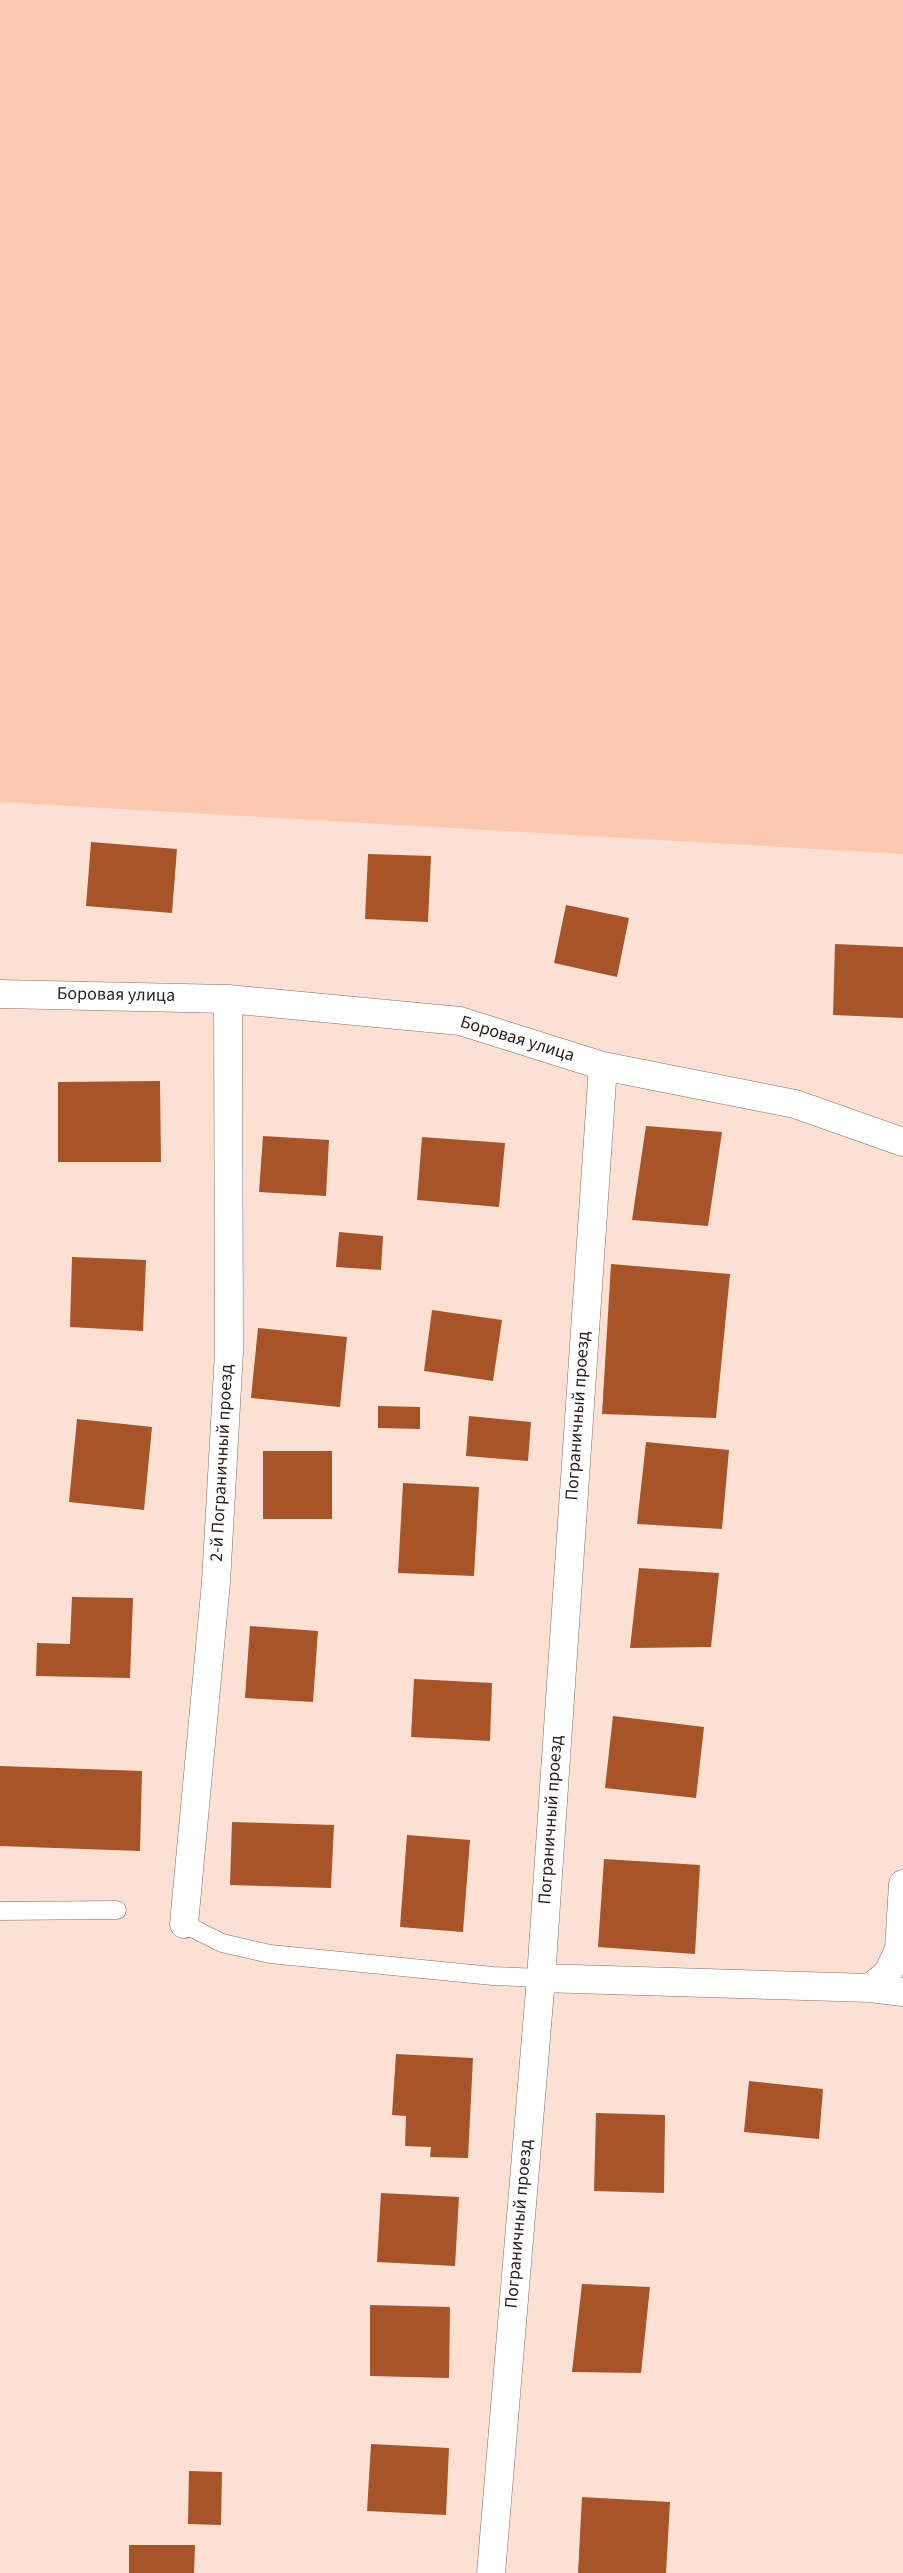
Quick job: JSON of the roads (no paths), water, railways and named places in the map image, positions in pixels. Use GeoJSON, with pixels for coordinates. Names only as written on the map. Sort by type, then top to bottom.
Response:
{"type":"FeatureCollection","features":[{"type":"Feature","properties":{"kind":"street","name":"Боровая улица"},"geometry":{"type":"LineString","coordinates":[[0,994],[228,999],[460,1021],[604,1066],[794,1104],[903,1142]]}},
{"type":"Feature","properties":{"kind":"street","name":"2-й Пограничный проезд"},"geometry":{"type":"LineString","coordinates":[[184,1924],[216,1582],[229,1352],[228,999]]}},
{"type":"Feature","properties":{"kind":"street","name":"Пограничный проезд"},"geometry":{"type":"LineString","coordinates":[[491,2573],[541,1978],[604,1066]]}},
{"type":"Feature","properties":{"kind":"street"},"geometry":{"type":"LineString","coordinates":[[870,1988],[888,1973],[899,1949],[903,1884]]}},
{"type":"Feature","properties":{"kind":"street"},"geometry":{"type":"LineString","coordinates":[[541,1978],[870,1988],[903,1992]]}},
{"type":"Feature","properties":{"kind":"lane"},"geometry":{"type":"LineString","coordinates":[[0,1911],[117,1910]]}},
{"type":"Feature","properties":{"kind":"lane"},"geometry":{"type":"LineString","coordinates":[[184,1924],[222,1943],[270,1954],[493,1976],[541,1978]]}}]}
